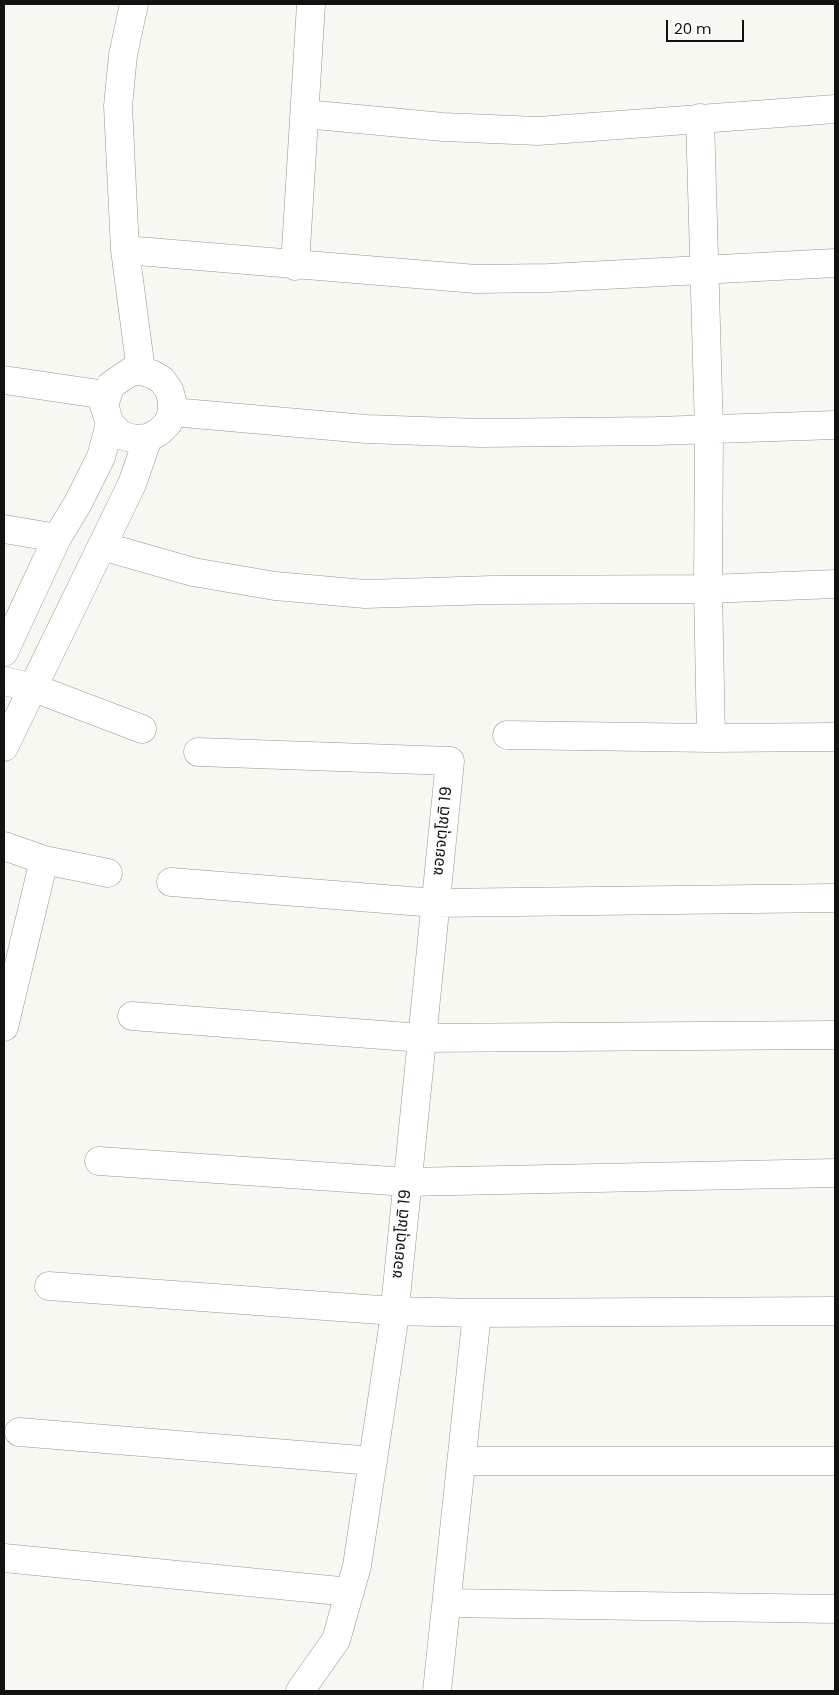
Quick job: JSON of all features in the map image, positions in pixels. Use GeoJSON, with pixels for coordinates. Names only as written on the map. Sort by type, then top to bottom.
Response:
{"type":"FeatureCollection","features":[{"type":"Feature","properties":{"kind":"street"},"geometry":{"type":"LineString","coordinates":[[134,4],[123,55],[118,106],[125,250],[141,372]]}},
{"type":"Feature","properties":{"kind":"street"},"geometry":{"type":"LineString","coordinates":[[295,266],[311,4]]}},
{"type":"Feature","properties":{"kind":"street"},"geometry":{"type":"LineString","coordinates":[[305,114],[443,127],[529,130],[835,109]]}},
{"type":"Feature","properties":{"kind":"street"},"geometry":{"type":"LineString","coordinates":[[700,118],[706,271],[709,430],[708,589],[711,738]]}},
{"type":"Feature","properties":{"kind":"street"},"geometry":{"type":"LineString","coordinates":[[125,250],[295,266],[476,279],[706,271],[835,263]]}},
{"type":"Feature","properties":{"kind":"street"},"geometry":{"type":"LineString","coordinates":[[130,372],[152,374],[162,380],[172,400],[172,412],[168,423],[159,432],[148,438],[134,439],[121,435],[110,424],[104,405],[106,395],[111,385],[120,377],[130,372]]}},
{"type":"Feature","properties":{"kind":"street"},"geometry":{"type":"LineString","coordinates":[[4,380],[106,395]]}},
{"type":"Feature","properties":{"kind":"street"},"geometry":{"type":"LineString","coordinates":[[172,412],[366,429],[480,433],[709,430],[835,425]]}},
{"type":"Feature","properties":{"kind":"street"},"geometry":{"type":"LineString","coordinates":[[4,652],[57,538],[78,503],[101,457],[110,424]]}},
{"type":"Feature","properties":{"kind":"street"},"geometry":{"type":"LineString","coordinates":[[4,747],[132,484],[148,438]]}},
{"type":"Feature","properties":{"kind":"street"},"geometry":{"type":"LineString","coordinates":[[4,529],[57,538]]}},
{"type":"Feature","properties":{"kind":"street"},"geometry":{"type":"LineString","coordinates":[[102,546],[194,572],[275,586],[365,594],[492,590],[708,589],[835,584]]}},
{"type":"Feature","properties":{"kind":"street"},"geometry":{"type":"LineString","coordinates":[[4,681],[34,688],[142,729]]}},
{"type":"Feature","properties":{"kind":"street"},"geometry":{"type":"LineString","coordinates":[[507,734],[711,738],[835,737]]}},
{"type":"Feature","properties":{"kind":"street","name":"ซอยจตุโชติ 19"},"geometry":{"type":"LineString","coordinates":[[198,752],[450,761],[394,1311],[358,1566],[336,1640],[300,1691]]}},
{"type":"Feature","properties":{"kind":"street"},"geometry":{"type":"LineString","coordinates":[[4,846],[44,860],[108,872]]}},
{"type":"Feature","properties":{"kind":"street"},"geometry":{"type":"LineString","coordinates":[[4,1027],[44,860]]}},
{"type":"Feature","properties":{"kind":"street"},"geometry":{"type":"LineString","coordinates":[[171,882],[436,904],[835,898]]}},
{"type":"Feature","properties":{"kind":"street"},"geometry":{"type":"LineString","coordinates":[[132,1016],[422,1038],[835,1035]]}},
{"type":"Feature","properties":{"kind":"street"},"geometry":{"type":"LineString","coordinates":[[99,1161],[407,1182],[835,1173]]}},
{"type":"Feature","properties":{"kind":"street"},"geometry":{"type":"LineString","coordinates":[[49,1286],[394,1311],[477,1313],[835,1311]]}},
{"type":"Feature","properties":{"kind":"street"},"geometry":{"type":"LineString","coordinates":[[437,1691],[477,1313]]}},
{"type":"Feature","properties":{"kind":"street"},"geometry":{"type":"LineString","coordinates":[[19,1432],[373,1461]]}},
{"type":"Feature","properties":{"kind":"street"},"geometry":{"type":"LineString","coordinates":[[462,1462],[835,1461]]}},
{"type":"Feature","properties":{"kind":"street"},"geometry":{"type":"LineString","coordinates":[[4,1558],[350,1592]]}},
{"type":"Feature","properties":{"kind":"street"},"geometry":{"type":"LineString","coordinates":[[446,1603],[835,1609]]}}]}
